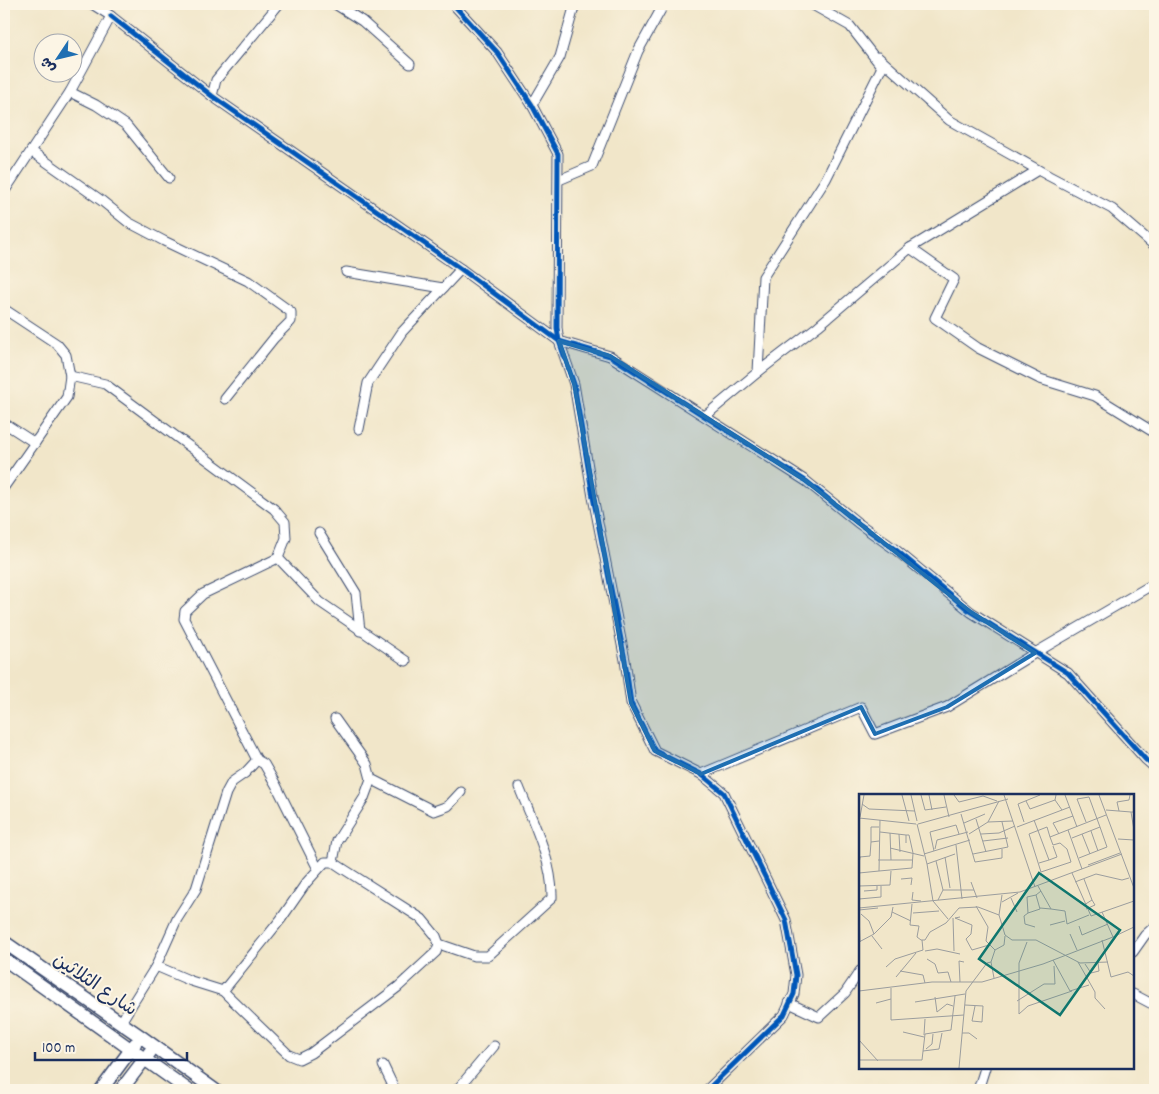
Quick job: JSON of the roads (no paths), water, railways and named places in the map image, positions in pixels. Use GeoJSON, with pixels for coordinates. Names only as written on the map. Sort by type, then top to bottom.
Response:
{"type":"FeatureCollection","features":[{"type":"Feature","properties":{"kind":"street"},"geometry":{"type":"LineString","coordinates":[[92,4],[111,16],[212,96],[461,269],[559,341],[610,356],[806,481],[858,523],[896,550],[971,612],[1068,673],[1155,768]]}},
{"type":"Feature","properties":{"kind":"street"},"geometry":{"type":"LineString","coordinates":[[212,96],[216,80],[279,4]]}},
{"type":"Feature","properties":{"kind":"street"},"geometry":{"type":"LineString","coordinates":[[335,4],[362,21],[410,64]]}},
{"type":"Feature","properties":{"kind":"street"},"geometry":{"type":"LineString","coordinates":[[453,4],[497,52],[532,105],[558,154],[557,328],[559,341],[574,384],[593,498],[625,660],[631,703],[654,751],[701,774],[724,793],[786,920],[796,975],[794,994],[784,1015],[707,1090]]}},
{"type":"Feature","properties":{"kind":"street"},"geometry":{"type":"LineString","coordinates":[[532,105],[560,57],[575,4]]}},
{"type":"Feature","properties":{"kind":"street"},"geometry":{"type":"LineString","coordinates":[[559,180],[592,166],[638,50],[664,4]]}},
{"type":"Feature","properties":{"kind":"street"},"geometry":{"type":"LineString","coordinates":[[758,372],[763,276],[826,179],[882,67],[850,26],[811,4]]}},
{"type":"Feature","properties":{"kind":"street"},"geometry":{"type":"LineString","coordinates":[[4,192],[70,92],[111,16]]}},
{"type":"Feature","properties":{"kind":"street"},"geometry":{"type":"LineString","coordinates":[[865,46],[949,120],[1038,170],[1112,208],[1155,246]]}},
{"type":"Feature","properties":{"kind":"street"},"geometry":{"type":"LineString","coordinates":[[70,92],[126,124],[169,178]]}},
{"type":"Feature","properties":{"kind":"street"},"geometry":{"type":"LineString","coordinates":[[31,151],[102,201],[128,222],[164,242],[248,281],[291,312],[291,321],[274,338],[225,399]]}},
{"type":"Feature","properties":{"kind":"street"},"geometry":{"type":"LineString","coordinates":[[705,416],[818,326],[910,248],[1038,170]]}},
{"type":"Feature","properties":{"kind":"street"},"geometry":{"type":"LineString","coordinates":[[910,248],[954,279],[935,318],[978,348],[1040,379],[1095,396],[1155,434]]}},
{"type":"Feature","properties":{"kind":"street"},"geometry":{"type":"LineString","coordinates":[[359,430],[368,383],[402,332],[461,269]]}},
{"type":"Feature","properties":{"kind":"street"},"geometry":{"type":"LineString","coordinates":[[346,272],[443,288]]}},
{"type":"Feature","properties":{"kind":"street"},"geometry":{"type":"LineString","coordinates":[[4,309],[57,344],[66,355],[70,376],[67,397],[4,487]]}},
{"type":"Feature","properties":{"kind":"street"},"geometry":{"type":"LineString","coordinates":[[70,376],[105,384],[274,509],[285,522],[286,538],[278,558],[203,594],[185,611],[184,619],[257,760],[264,764],[276,785],[318,870]]}},
{"type":"Feature","properties":{"kind":"street"},"geometry":{"type":"LineString","coordinates":[[4,423],[34,443]]}},
{"type":"Feature","properties":{"kind":"street"},"geometry":{"type":"LineString","coordinates":[[319,532],[356,593],[360,631]]}},
{"type":"Feature","properties":{"kind":"street"},"geometry":{"type":"LineString","coordinates":[[278,558],[320,602],[406,661]]}},
{"type":"Feature","properties":{"kind":"street"},"geometry":{"type":"LineString","coordinates":[[701,774],[862,707],[875,734],[948,707],[1035,653],[1155,583]]}},
{"type":"Feature","properties":{"kind":"street"},"geometry":{"type":"LineString","coordinates":[[333,862],[338,841],[364,798],[370,779],[368,764],[335,719]]}},
{"type":"Feature","properties":{"kind":"street"},"geometry":{"type":"LineString","coordinates":[[121,1022],[156,966],[177,919],[196,888],[226,793],[232,782],[245,773],[257,760]]}},
{"type":"Feature","properties":{"kind":"street"},"geometry":{"type":"LineString","coordinates":[[370,779],[434,811],[448,806],[462,792]]}},
{"type":"Feature","properties":{"kind":"street"},"geometry":{"type":"LineString","coordinates":[[439,944],[474,956],[488,956],[552,898],[552,882],[542,847],[519,786]]}},
{"type":"Feature","properties":{"kind":"street"},"geometry":{"type":"LineString","coordinates":[[156,966],[190,981],[223,991],[289,1055],[299,1059],[311,1053],[398,987],[436,952],[439,944],[436,936],[422,919],[333,862],[325,862],[223,991]]}},
{"type":"Feature","properties":{"kind":"street"},"geometry":{"type":"LineString","coordinates":[[1134,951],[1145,935],[1155,926]]}},
{"type":"Feature","properties":{"kind":"street","name":"شارع الثلاثين"},"geometry":{"type":"LineString","coordinates":[[4,942],[216,1090]]}},
{"type":"Feature","properties":{"kind":"street","name":"شارع الثلاثين"},"geometry":{"type":"LineString","coordinates":[[4,959],[188,1090]]}},
{"type":"Feature","properties":{"kind":"street"},"geometry":{"type":"LineString","coordinates":[[789,1003],[819,1017],[845,994],[859,972]]}},
{"type":"Feature","properties":{"kind":"street"},"geometry":{"type":"LineString","coordinates":[[1134,995],[1150,1004],[1155,1003]]}},
{"type":"Feature","properties":{"kind":"street"},"geometry":{"type":"LineString","coordinates":[[101,1090],[140,1036]]}},
{"type":"Feature","properties":{"kind":"street"},"geometry":{"type":"LineString","coordinates":[[121,1090],[154,1046]]}},
{"type":"Feature","properties":{"kind":"street"},"geometry":{"type":"LineString","coordinates":[[458,1090],[494,1046]]}},
{"type":"Feature","properties":{"kind":"street"},"geometry":{"type":"LineString","coordinates":[[383,1065],[396,1090]]}},
{"type":"Feature","properties":{"kind":"street"},"geometry":{"type":"LineString","coordinates":[[978,1090],[985,1069]]}}]}
